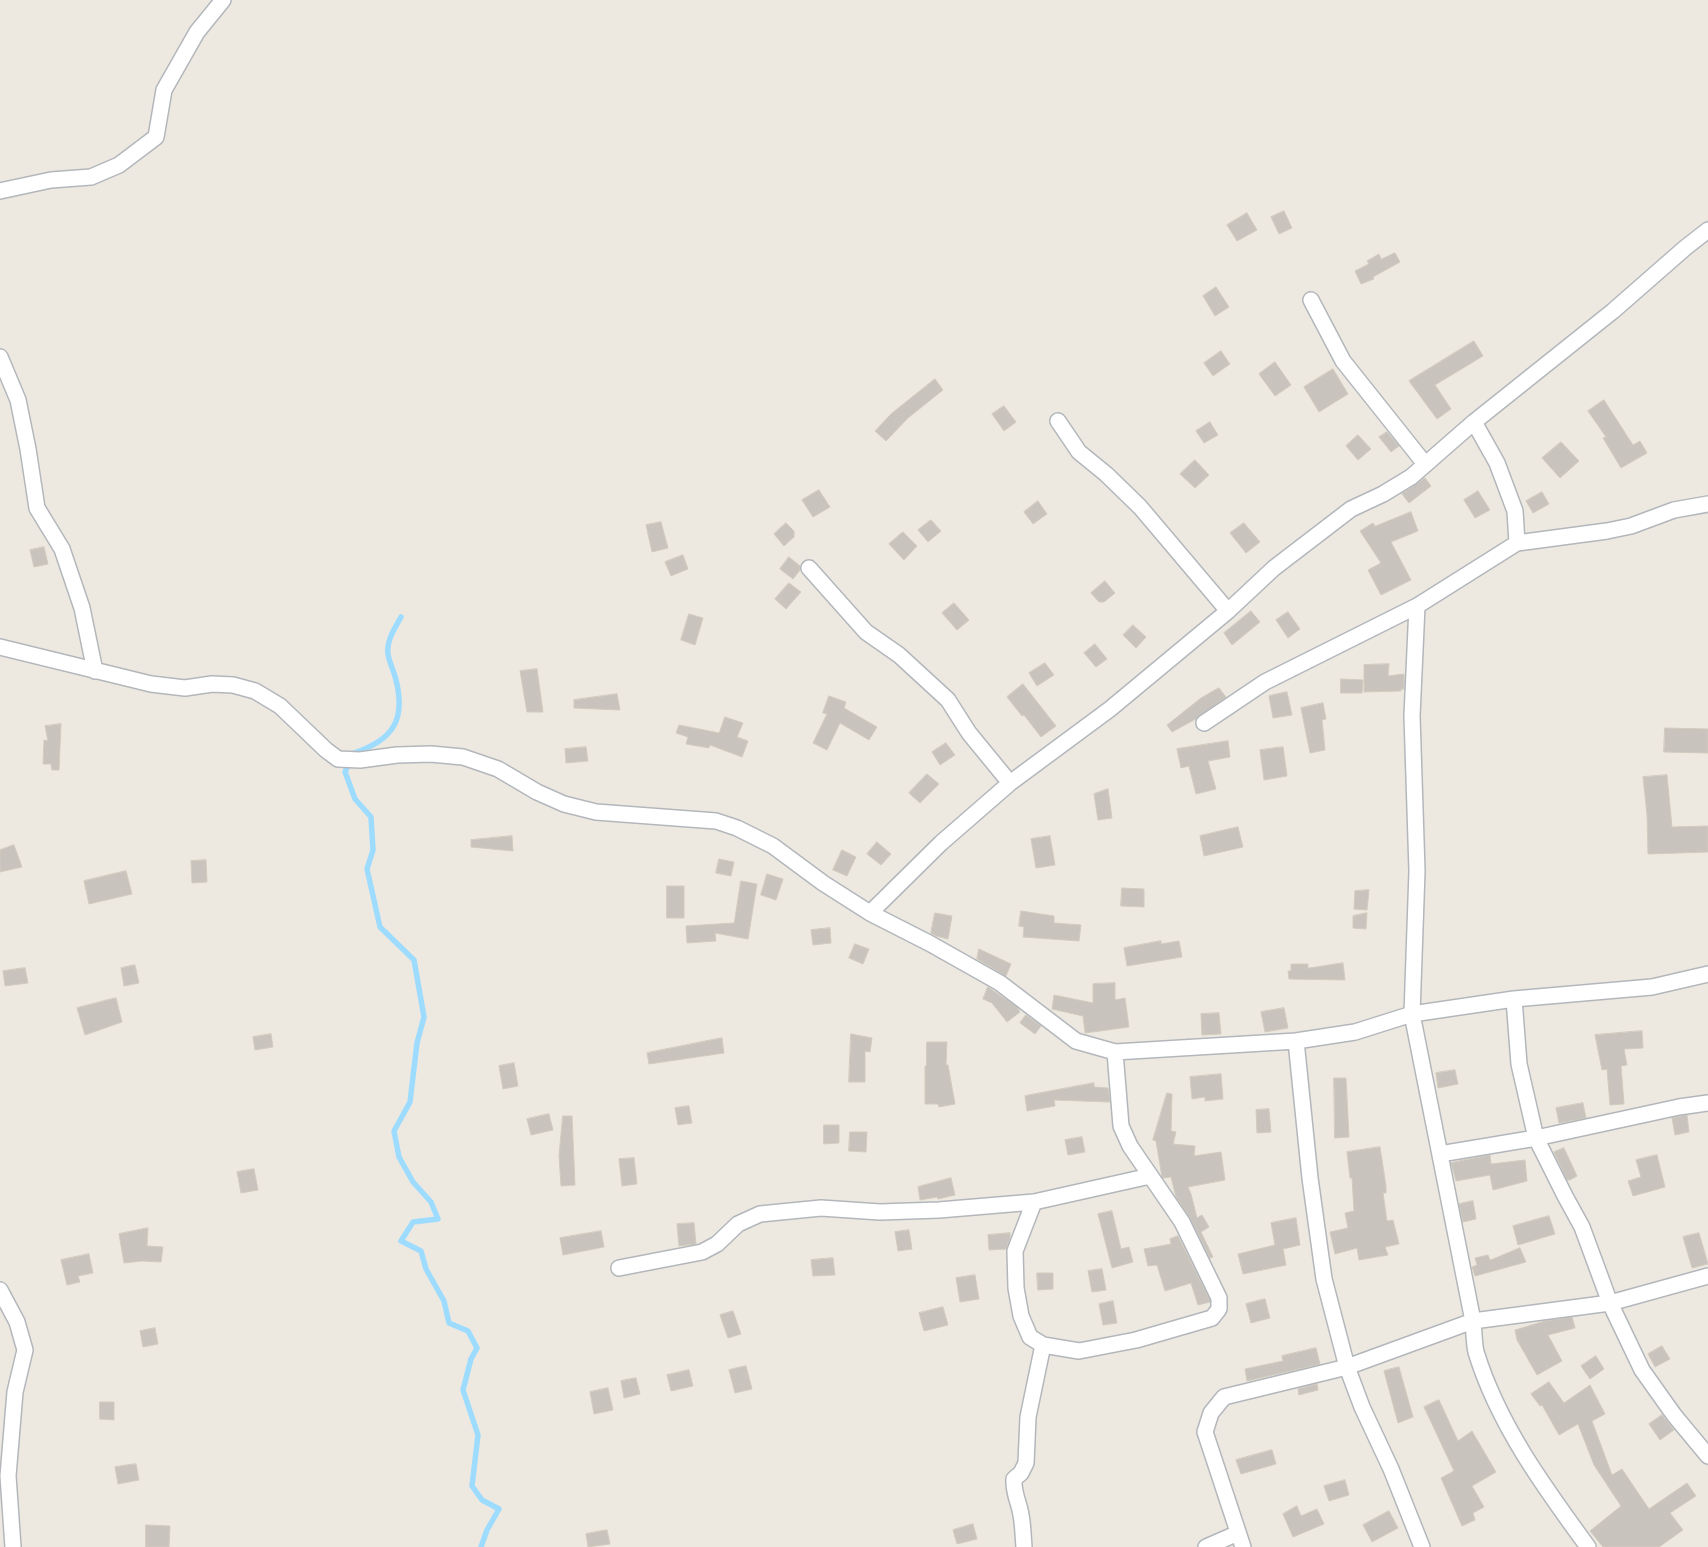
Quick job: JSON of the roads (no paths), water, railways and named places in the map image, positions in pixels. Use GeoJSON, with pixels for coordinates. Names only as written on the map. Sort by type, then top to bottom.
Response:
{"type":"FeatureCollection","features":[{"type":"Feature","properties":{"kind":"street"},"geometry":{"type":"LineString","coordinates":[[0,191],[51,180],[91,177],[119,165],[156,136],[164,90],[197,32],[222,0]]}},
{"type":"Feature","properties":{"kind":"street"},"geometry":{"type":"LineString","coordinates":[[870,913],[941,843],[1010,783],[1110,709],[1228,611],[1274,568],[1351,509],[1383,494],[1404,481],[1474,422],[1613,311],[1708,230]]}},
{"type":"Feature","properties":{"kind":"street"},"geometry":{"type":"LineString","coordinates":[[1311,300],[1343,361],[1425,464]]}},
{"type":"Feature","properties":{"kind":"street"},"geometry":{"type":"LineString","coordinates":[[0,357],[18,400],[37,508],[62,548],[82,608],[96,671]]}},
{"type":"Feature","properties":{"kind":"street"},"geometry":{"type":"LineString","coordinates":[[1058,421],[1079,452],[1106,474],[1140,507],[1228,611]]}},
{"type":"Feature","properties":{"kind":"street"},"geometry":{"type":"LineString","coordinates":[[1474,422],[1497,463],[1515,511],[1517,543]]}},
{"type":"Feature","properties":{"kind":"street"},"geometry":{"type":"LineString","coordinates":[[1204,723],[1265,682],[1417,606],[1517,543],[1632,526],[1674,510],[1708,504]]}},
{"type":"Feature","properties":{"kind":"street"},"geometry":{"type":"LineString","coordinates":[[809,568],[866,632],[899,655],[948,700],[969,733],[1010,783]]}},
{"type":"Feature","properties":{"kind":"street"},"geometry":{"type":"LineString","coordinates":[[1417,606],[1412,716],[1417,870],[1412,1014],[1473,1322],[1476,1350],[1497,1403],[1524,1454],[1588,1547]]}},
{"type":"Feature","properties":{"kind":"street"},"geometry":{"type":"LineString","coordinates":[[0,647],[151,684],[185,688],[212,684],[233,685],[255,691],[280,706],[338,759],[360,760],[397,755],[431,754],[463,757],[498,769],[537,792],[564,804],[596,812],[716,821],[737,828],[773,846],[823,883],[870,913],[929,943],[1000,983],[1076,1041],[1115,1052],[1296,1041],[1355,1032],[1412,1014],[1514,999],[1652,987],[1708,974]]}},
{"type":"Feature","properties":{"kind":"street"},"geometry":{"type":"LineString","coordinates":[[1514,999],[1519,1064],[1536,1138],[1582,1227],[1610,1303],[1642,1370],[1674,1415],[1708,1456]]}},
{"type":"Feature","properties":{"kind":"street"},"geometry":{"type":"LineString","coordinates":[[1296,1041],[1310,1178],[1324,1279],[1347,1367],[1362,1407],[1391,1469],[1422,1547]]}},
{"type":"Feature","properties":{"kind":"street"},"geometry":{"type":"LineString","coordinates":[[1034,1202],[1015,1251],[1016,1288],[1021,1316],[1030,1337],[1043,1345],[1079,1350],[1136,1340],[1212,1318],[1219,1309],[1219,1298],[1182,1222],[1130,1146],[1121,1126],[1115,1052]]}},
{"type":"Feature","properties":{"kind":"street"},"geometry":{"type":"LineString","coordinates":[[1440,1154],[1536,1138],[1679,1107],[1708,1103]]}},
{"type":"Feature","properties":{"kind":"street"},"geometry":{"type":"LineString","coordinates":[[619,1268],[702,1252],[717,1244],[738,1224],[760,1214],[821,1208],[880,1212],[939,1210],[1034,1202],[1150,1176]]}},
{"type":"Feature","properties":{"kind":"street"},"geometry":{"type":"LineString","coordinates":[[1206,1547],[1241,1540],[1205,1432],[1211,1413],[1224,1397],[1347,1367],[1473,1322],[1610,1303],[1708,1276]]}},
{"type":"Feature","properties":{"kind":"street"},"geometry":{"type":"LineString","coordinates":[[0,1290],[17,1322],[25,1350],[15,1392],[4,1476],[13,1547]]}},
{"type":"Feature","properties":{"kind":"street"},"geometry":{"type":"LineString","coordinates":[[1024,1547],[1021,1514],[1014,1492],[1014,1479],[1021,1473],[1026,1463],[1028,1417],[1043,1345]]}},
{"type":"Feature","properties":{"kind":"waterway"},"geometry":{"type":"LineString","coordinates":[[401,617],[388,644],[389,657],[399,694],[397,717],[387,735],[378,742],[354,753],[345,772],[355,799],[371,817],[373,850],[367,869],[380,927],[414,960],[424,1017],[417,1043],[410,1102],[394,1131],[399,1157],[413,1182],[431,1202],[438,1219],[413,1222],[401,1241],[421,1251],[426,1269],[444,1301],[449,1323],[468,1331],[477,1348],[471,1359],[463,1390],[478,1435],[472,1486],[482,1500],[499,1509],[487,1530],[481,1547]]}}]}
